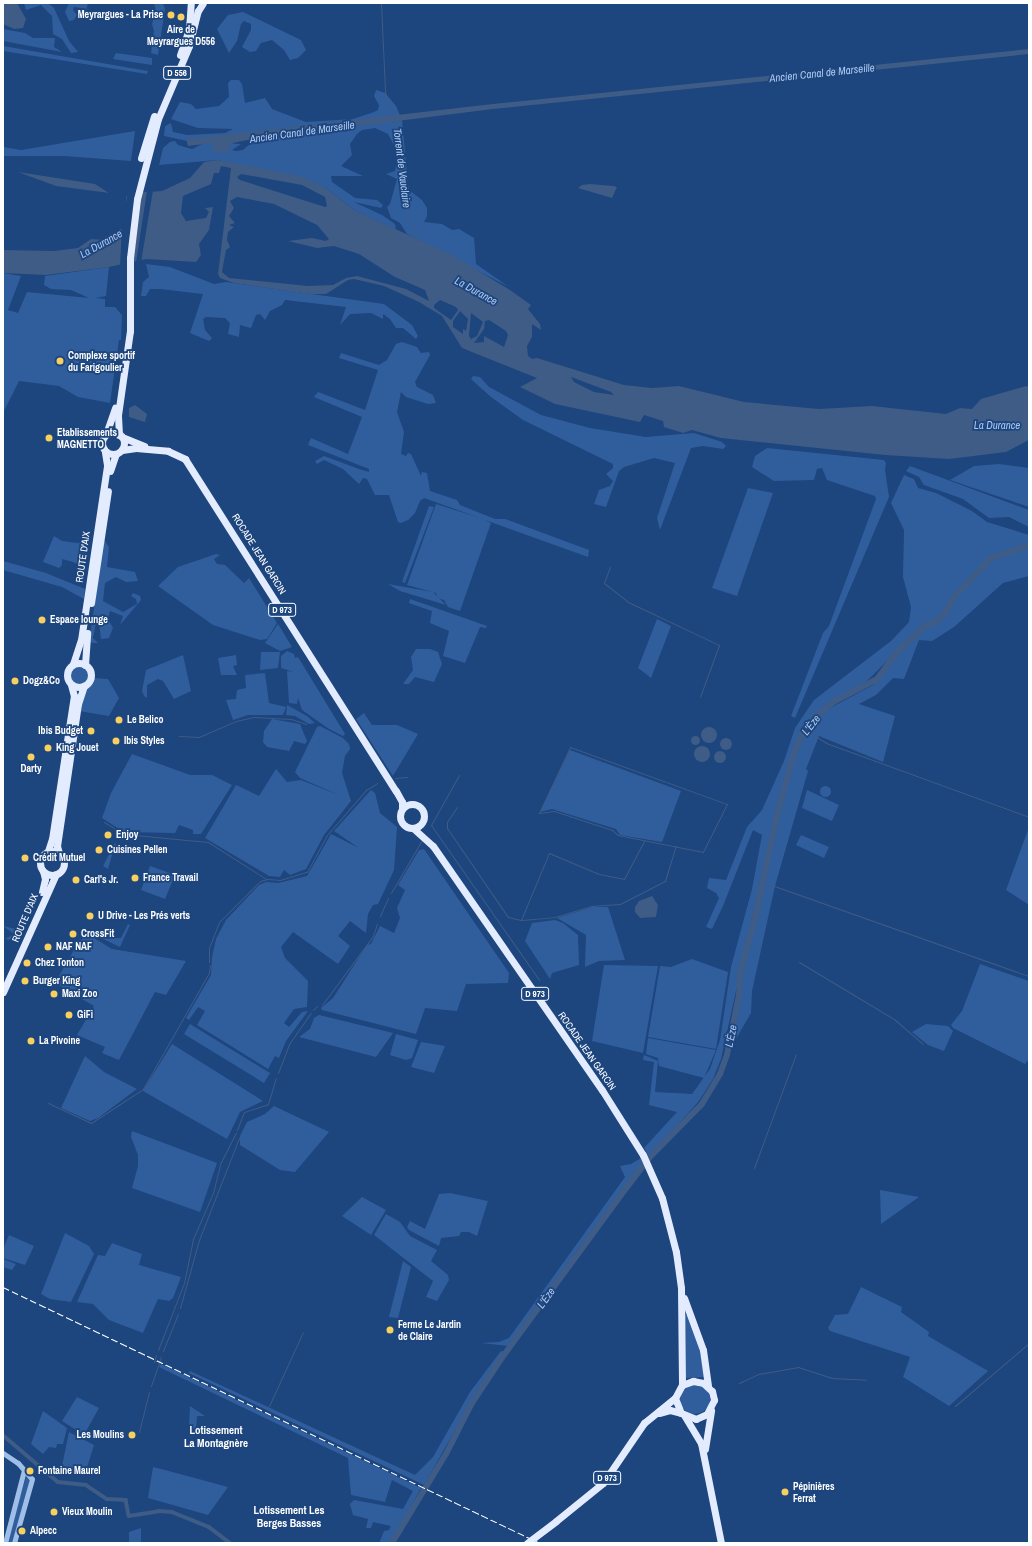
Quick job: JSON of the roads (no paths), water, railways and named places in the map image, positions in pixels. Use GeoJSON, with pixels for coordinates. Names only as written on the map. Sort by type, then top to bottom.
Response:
{"type":"FeatureCollection","features":[{"type":"Feature","properties":{"kind":"main road","name":"D 556"},"geometry":{"type":"LineString","coordinates":[[128,277],[133,209],[148,142],[186,37],[192,14],[191,3]]}},
{"type":"Feature","properties":{"kind":"main road","name":"D 556"},"geometry":{"type":"LineString","coordinates":[[148,142],[202,3]]}},
{"type":"Feature","properties":{"kind":"main road"},"geometry":{"type":"LineString","coordinates":[[128,277],[130,331],[118,415],[120,436],[106,434],[115,409],[125,339],[128,277]]}},
{"type":"Feature","properties":{"kind":"main road","name":"ROUTE D'AIX"},"geometry":{"type":"LineString","coordinates":[[73,664],[81,640],[107,465],[102,442],[106,434]]}},
{"type":"Feature","properties":{"kind":"main road","name":"ROUTE D'AIX"},"geometry":{"type":"LineString","coordinates":[[85,665],[84,648],[110,472],[119,452],[120,436]]}},
{"type":"Feature","properties":{"kind":"main road","name":"ROCADE JEAN GARCIN"},"geometry":{"type":"LineString","coordinates":[[120,436],[153,450]]}},
{"type":"Feature","properties":{"kind":"main road","name":"ROCADE JEAN GARCIN"},"geometry":{"type":"LineString","coordinates":[[105,452],[119,452],[136,448],[153,450],[177,453],[188,462],[396,791],[402,802],[402,808]]}},
{"type":"Feature","properties":{"kind":"main road"},"geometry":{"type":"LineString","coordinates":[[73,664],[85,665],[91,675],[84,686],[76,712],[57,846],[64,864],[56,874],[43,871],[40,861],[48,851],[52,839],[74,696],[66,675],[73,664]]}},
{"type":"Feature","properties":{"kind":"main road"},"geometry":{"type":"LineString","coordinates":[[71,685],[84,686]]}},
{"type":"Feature","properties":{"kind":"main road","name":"ROCADE JEAN GARCIN"},"geometry":{"type":"LineString","coordinates":[[396,791],[405,801],[412,804]]}},
{"type":"Feature","properties":{"kind":"main road"},"geometry":{"type":"LineString","coordinates":[[412,804],[422,809],[423,822],[414,828],[402,824],[399,815],[402,808],[412,804]]}},
{"type":"Feature","properties":{"kind":"main road","name":"ROCADE JEAN GARCIN"},"geometry":{"type":"LineString","coordinates":[[423,822],[433,846]]}},
{"type":"Feature","properties":{"kind":"main road","name":"ROCADE JEAN GARCIN"},"geometry":{"type":"LineString","coordinates":[[414,828],[433,846],[602,1090],[636,1143],[662,1198],[673,1236],[681,1288],[682,1385]]}},
{"type":"Feature","properties":{"kind":"main road"},"geometry":{"type":"LineString","coordinates":[[48,851],[59,853]]}},
{"type":"Feature","properties":{"kind":"main road","name":"ROUTE D'AIX"},"geometry":{"type":"LineString","coordinates":[[3,981],[41,896],[45,879],[43,871]]}},
{"type":"Feature","properties":{"kind":"main road","name":"ROUTE D'AIX"},"geometry":{"type":"LineString","coordinates":[[3,992],[56,874]]}},
{"type":"Feature","properties":{"kind":"main road","name":"ROCADE JEAN GARCIN"},"geometry":{"type":"LineString","coordinates":[[681,1288],[701,1345],[708,1386]]}},
{"type":"Feature","properties":{"kind":"main road"},"geometry":{"type":"LineString","coordinates":[[706,1461],[706,1434],[713,1395],[708,1386],[698,1381],[682,1385],[676,1398],[682,1414],[696,1433],[706,1461],[721,1543]]}},
{"type":"Feature","properties":{"kind":"main road","name":"D 973"},"geometry":{"type":"LineString","coordinates":[[527,1543],[603,1483],[644,1423],[676,1398]]}},
{"type":"Feature","properties":{"kind":"main road"},"geometry":{"type":"LineString","coordinates":[[653,1415],[670,1410],[689,1418],[702,1417],[711,1409]]}},
{"type":"Feature","properties":{"kind":"street"},"geometry":{"type":"LineString","coordinates":[[3,1453],[23,1469],[25,1477],[5,1543]]}},
{"type":"Feature","properties":{"kind":"street"},"geometry":{"type":"LineString","coordinates":[[14,1543],[32,1481],[25,1477]]}},
{"type":"Feature","properties":{"kind":"water"},"geometry":{"type":"Polygon","coordinates":[[[3,3],[17,3],[26,19],[23,28],[14,29],[3,24],[3,3]]]}},
{"type":"Feature","properties":{"kind":"water","name":"Ancien Canal de Marseille"},"geometry":{"type":"Polygon","coordinates":[[[1029,49],[1029,54],[493,109],[247,140],[233,143],[226,153],[213,151],[212,143],[188,146],[186,139],[493,104],[1029,49]]]}},
{"type":"Feature","properties":{"kind":"water","name":"La Durance"},"geometry":{"type":"Polygon","coordinates":[[[218,160],[301,176],[326,188],[354,210],[452,255],[510,290],[531,305],[528,309],[540,324],[541,330],[532,324],[532,337],[527,346],[528,356],[532,359],[537,358],[624,385],[652,388],[679,386],[744,402],[819,409],[872,406],[946,414],[960,408],[972,409],[981,399],[1026,386],[1029,387],[1029,440],[1006,452],[949,459],[885,455],[721,438],[692,430],[683,433],[664,427],[663,421],[644,415],[640,422],[555,404],[520,387],[537,378],[462,348],[442,316],[419,302],[384,286],[354,279],[348,280],[326,294],[310,294],[234,283],[220,278],[218,274],[231,168],[221,166],[219,173],[214,173],[211,184],[183,196],[181,213],[186,221],[206,218],[209,212],[205,208],[213,207],[209,230],[199,244],[201,255],[196,262],[146,259],[109,267],[46,275],[3,273],[3,250],[54,251],[78,248],[91,239],[104,240],[105,237],[123,228],[127,214],[126,197],[130,193],[162,191],[190,178],[204,162],[218,160]],[[241,174],[237,177],[240,180],[325,207],[327,206],[325,197],[302,185],[241,174]],[[237,197],[230,201],[234,208],[229,216],[235,223],[229,225],[234,227],[228,232],[227,240],[230,247],[226,250],[222,272],[229,278],[308,286],[333,285],[346,278],[357,276],[406,289],[429,301],[425,290],[395,277],[359,254],[334,246],[317,248],[288,241],[312,238],[326,241],[329,239],[317,225],[274,204],[237,197]],[[440,300],[434,305],[434,308],[451,320],[458,310],[456,307],[440,300]],[[460,311],[453,321],[453,327],[463,334],[463,329],[466,331],[468,319],[460,311]],[[471,313],[469,336],[471,339],[477,336],[483,322],[471,313]],[[489,320],[485,321],[484,329],[474,343],[484,342],[484,336],[504,347],[508,335],[506,331],[489,320]],[[571,377],[574,382],[594,392],[614,395],[611,392],[571,377]]]}},
{"type":"Feature","properties":{"kind":"water"},"geometry":{"type":"Polygon","coordinates":[[[18,172],[95,184],[109,193],[56,186],[18,172]]]}},
{"type":"Feature","properties":{"kind":"water"},"geometry":{"type":"Polygon","coordinates":[[[590,184],[617,187],[612,198],[578,188],[582,185],[590,184]]]}},
{"type":"Feature","properties":{"kind":"water"},"geometry":{"type":"Polygon","coordinates":[[[135,405],[147,414],[145,422],[129,417],[129,408],[135,405]]]}},
{"type":"Feature","properties":{"kind":"water"},"geometry":{"type":"Polygon","coordinates":[[[706,727],[712,727],[717,732],[715,741],[712,743],[706,743],[701,738],[701,732],[706,727]]]}},
{"type":"Feature","properties":{"kind":"water"},"geometry":{"type":"Polygon","coordinates":[[[695,735],[700,740],[695,745],[690,740],[695,735]]]}},
{"type":"Feature","properties":{"kind":"water"},"geometry":{"type":"Polygon","coordinates":[[[724,738],[728,738],[732,744],[728,750],[724,750],[720,746],[720,742],[724,738]]]}},
{"type":"Feature","properties":{"kind":"water"},"geometry":{"type":"Polygon","coordinates":[[[699,746],[705,746],[710,751],[708,760],[705,762],[699,762],[694,757],[694,751],[699,746]]]}},
{"type":"Feature","properties":{"kind":"water"},"geometry":{"type":"Polygon","coordinates":[[[718,751],[722,751],[726,757],[722,763],[718,763],[714,759],[714,755],[718,751]]]}},
{"type":"Feature","properties":{"kind":"water"},"geometry":{"type":"Polygon","coordinates":[[[652,896],[658,905],[656,917],[640,918],[635,912],[635,907],[639,901],[652,896]]]}},
{"type":"Feature","properties":{"kind":"waterway","name":"Torrent de Vauclaire"},"geometry":{"type":"LineString","coordinates":[[381,3],[385,92],[394,117]]}},
{"type":"Feature","properties":{"kind":"waterway","name":"Torrent de Vauclaire"},"geometry":{"type":"LineString","coordinates":[[396,121],[402,150],[407,211],[417,239]]}},
{"type":"Feature","properties":{"kind":"waterway","name":"L'Èze"},"geometry":{"type":"LineString","coordinates":[[392,1543],[446,1454],[472,1403],[501,1359],[650,1157],[702,1104],[720,1074],[727,1055],[739,995],[740,973],[755,918],[778,811],[794,753],[804,729],[817,715],[835,701],[877,679],[897,652],[925,626],[937,621],[945,613],[953,598],[991,558],[1029,546]]}},
{"type":"Feature","properties":{"kind":"waterway"},"geometry":{"type":"LineString","coordinates":[[610,567],[604,583],[628,602],[719,645],[700,697]]}},
{"type":"Feature","properties":{"kind":"waterway"},"geometry":{"type":"LineString","coordinates":[[179,736],[199,737],[236,721],[254,717],[291,719],[306,724]]}},
{"type":"Feature","properties":{"kind":"waterway"},"geometry":{"type":"LineString","coordinates":[[804,729],[826,743],[1029,817]]}},
{"type":"Feature","properties":{"kind":"waterway"},"geometry":{"type":"LineString","coordinates":[[570,747],[727,804],[703,852],[618,835],[612,830],[554,811],[539,813],[570,747]]}},
{"type":"Feature","properties":{"kind":"waterway"},"geometry":{"type":"LineString","coordinates":[[459,775],[431,825],[539,980]]}},
{"type":"Feature","properties":{"kind":"waterway"},"geometry":{"type":"LineString","coordinates":[[395,778],[407,777]]}},
{"type":"Feature","properties":{"kind":"waterway"},"geometry":{"type":"LineString","coordinates":[[209,962],[209,948],[219,922],[260,881],[268,879],[280,880],[307,872],[327,835],[366,790],[377,783]]}},
{"type":"Feature","properties":{"kind":"waterway"},"geometry":{"type":"LineString","coordinates":[[457,807],[447,822],[447,828],[508,917],[521,920],[549,853],[599,874],[624,879],[644,841]]}},
{"type":"Feature","properties":{"kind":"waterway"},"geometry":{"type":"LineString","coordinates":[[104,822],[124,834],[208,842],[266,879]]}},
{"type":"Feature","properties":{"kind":"waterway"},"geometry":{"type":"LineString","coordinates":[[391,893],[422,840]]}},
{"type":"Feature","properties":{"kind":"waterway"},"geometry":{"type":"LineString","coordinates":[[522,920],[555,917],[591,906],[620,904],[665,881],[676,846]]}},
{"type":"Feature","properties":{"kind":"waterway"},"geometry":{"type":"LineString","coordinates":[[763,882],[1029,976]]}},
{"type":"Feature","properties":{"kind":"waterway"},"geometry":{"type":"LineString","coordinates":[[380,916],[388,898]]}},
{"type":"Feature","properties":{"kind":"waterway"},"geometry":{"type":"LineString","coordinates":[[322,1005],[373,936],[377,924]]}},
{"type":"Feature","properties":{"kind":"waterway"},"geometry":{"type":"LineString","coordinates":[[799,962],[894,1019],[923,1044]]}},
{"type":"Feature","properties":{"kind":"waterway"},"geometry":{"type":"LineString","coordinates":[[48,1103],[91,1123],[143,1089],[209,973],[210,965]]}},
{"type":"Feature","properties":{"kind":"waterway"},"geometry":{"type":"LineString","coordinates":[[313,1010],[317,1006]]}},
{"type":"Feature","properties":{"kind":"waterway"},"geometry":{"type":"LineString","coordinates":[[278,1073],[289,1044],[311,1013]]}},
{"type":"Feature","properties":{"kind":"waterway"},"geometry":{"type":"LineString","coordinates":[[754,1168],[796,1054]]}},
{"type":"Feature","properties":{"kind":"waterway"},"geometry":{"type":"LineString","coordinates":[[237,1130],[244,1112],[268,1104],[276,1078]]}},
{"type":"Feature","properties":{"kind":"waterway"},"geometry":{"type":"LineString","coordinates":[[158,1350],[184,1283],[193,1239],[213,1193],[221,1162],[236,1133]]}},
{"type":"Feature","properties":{"kind":"waterway"},"geometry":{"type":"LineString","coordinates":[[180,1308],[199,1240],[239,1138]]}},
{"type":"Feature","properties":{"kind":"waterway"},"geometry":{"type":"LineString","coordinates":[[163,1351],[178,1314]]}},
{"type":"Feature","properties":{"kind":"waterway"},"geometry":{"type":"LineString","coordinates":[[269,1406],[303,1332]]}},
{"type":"Feature","properties":{"kind":"waterway"},"geometry":{"type":"LineString","coordinates":[[955,1406],[1029,1343]]}},
{"type":"Feature","properties":{"kind":"waterway"},"geometry":{"type":"LineString","coordinates":[[154,1362],[156,1355]]}},
{"type":"Feature","properties":{"kind":"waterway"},"geometry":{"type":"LineString","coordinates":[[151,1386],[161,1357]]}},
{"type":"Feature","properties":{"kind":"waterway"},"geometry":{"type":"LineString","coordinates":[[739,1383],[758,1374],[798,1367],[831,1378],[866,1380]]}},
{"type":"Feature","properties":{"kind":"waterway"},"geometry":{"type":"LineString","coordinates":[[139,1432],[149,1392]]}},
{"type":"Feature","properties":{"kind":"waterway"},"geometry":{"type":"LineString","coordinates":[[3,1435],[58,1482],[86,1485],[107,1499],[126,1500],[129,1516],[159,1511],[172,1512],[209,1527],[230,1543]]}},
{"type":"Feature","properties":{"kind":"railway"},"geometry":{"type":"LineString","coordinates":[[3,1287],[540,1543]]}},
{"type":"Feature","properties":{"kind":"place","name":"Meyrargues - La Prise"},"geometry":{"type":"Point","coordinates":[171,15]}},
{"type":"Feature","properties":{"kind":"place","name":"Aire de Meyrargues D556"},"geometry":{"type":"Point","coordinates":[181,17]}},
{"type":"Feature","properties":{"kind":"place","name":"Complexe sportif du Farigoulier"},"geometry":{"type":"Point","coordinates":[60,361]}},
{"type":"Feature","properties":{"kind":"place","name":"Etablissements MAGNETTO"},"geometry":{"type":"Point","coordinates":[49,438]}},
{"type":"Feature","properties":{"kind":"place","name":"Espace lounge"},"geometry":{"type":"Point","coordinates":[42,620]}},
{"type":"Feature","properties":{"kind":"place","name":"Dogz&Co"},"geometry":{"type":"Point","coordinates":[15,681]}},
{"type":"Feature","properties":{"kind":"place","name":"Le Belico"},"geometry":{"type":"Point","coordinates":[119,720]}},
{"type":"Feature","properties":{"kind":"place","name":"Ibis Budget"},"geometry":{"type":"Point","coordinates":[91,731]}},
{"type":"Feature","properties":{"kind":"place","name":"Ibis Styles"},"geometry":{"type":"Point","coordinates":[116,741]}},
{"type":"Feature","properties":{"kind":"place","name":"King Jouet"},"geometry":{"type":"Point","coordinates":[48,748]}},
{"type":"Feature","properties":{"kind":"place","name":"Darty"},"geometry":{"type":"Point","coordinates":[31,757]}},
{"type":"Feature","properties":{"kind":"place","name":"Enjoy"},"geometry":{"type":"Point","coordinates":[108,835]}},
{"type":"Feature","properties":{"kind":"place","name":"Cuisines Pellen"},"geometry":{"type":"Point","coordinates":[99,850]}},
{"type":"Feature","properties":{"kind":"place","name":"Crédit Mutuel"},"geometry":{"type":"Point","coordinates":[25,858]}},
{"type":"Feature","properties":{"kind":"place","name":"France Travail"},"geometry":{"type":"Point","coordinates":[135,878]}},
{"type":"Feature","properties":{"kind":"place","name":"Carl's Jr."},"geometry":{"type":"Point","coordinates":[76,880]}},
{"type":"Feature","properties":{"kind":"place","name":"U Drive - Les Prés verts"},"geometry":{"type":"Point","coordinates":[90,916]}},
{"type":"Feature","properties":{"kind":"place","name":"CrossFit"},"geometry":{"type":"Point","coordinates":[73,934]}},
{"type":"Feature","properties":{"kind":"place","name":"NAF NAF"},"geometry":{"type":"Point","coordinates":[48,947]}},
{"type":"Feature","properties":{"kind":"place","name":"Chez Tonton"},"geometry":{"type":"Point","coordinates":[27,963]}},
{"type":"Feature","properties":{"kind":"place","name":"Burger King"},"geometry":{"type":"Point","coordinates":[25,981]}},
{"type":"Feature","properties":{"kind":"place","name":"Maxi Zoo"},"geometry":{"type":"Point","coordinates":[54,994]}},
{"type":"Feature","properties":{"kind":"place","name":"GiFi"},"geometry":{"type":"Point","coordinates":[69,1015]}},
{"type":"Feature","properties":{"kind":"place","name":"La Pivoine"},"geometry":{"type":"Point","coordinates":[31,1041]}},
{"type":"Feature","properties":{"kind":"place","name":"Ferme Le Jardin de Claire"},"geometry":{"type":"Point","coordinates":[390,1330]}},
{"type":"Feature","properties":{"kind":"place","name":"Les Moulins"},"geometry":{"type":"Point","coordinates":[132,1435]}},
{"type":"Feature","properties":{"kind":"place","name":"Fontaine Maurel"},"geometry":{"type":"Point","coordinates":[30,1471]}},
{"type":"Feature","properties":{"kind":"place","name":"Pépinières Ferrat"},"geometry":{"type":"Point","coordinates":[785,1492]}},
{"type":"Feature","properties":{"kind":"place","name":"Vieux Moulin"},"geometry":{"type":"Point","coordinates":[54,1512]}},
{"type":"Feature","properties":{"kind":"place","name":"Alpecc"},"geometry":{"type":"Point","coordinates":[22,1531]}},
{"type":"Feature","properties":{"kind":"district","name":"Lotissement La Montagnère"},"geometry":{"type":"Point","coordinates":[216,1437]}},
{"type":"Feature","properties":{"kind":"district","name":"Lotissement Les Berges Basses"},"geometry":{"type":"Point","coordinates":[289,1517]}}]}
